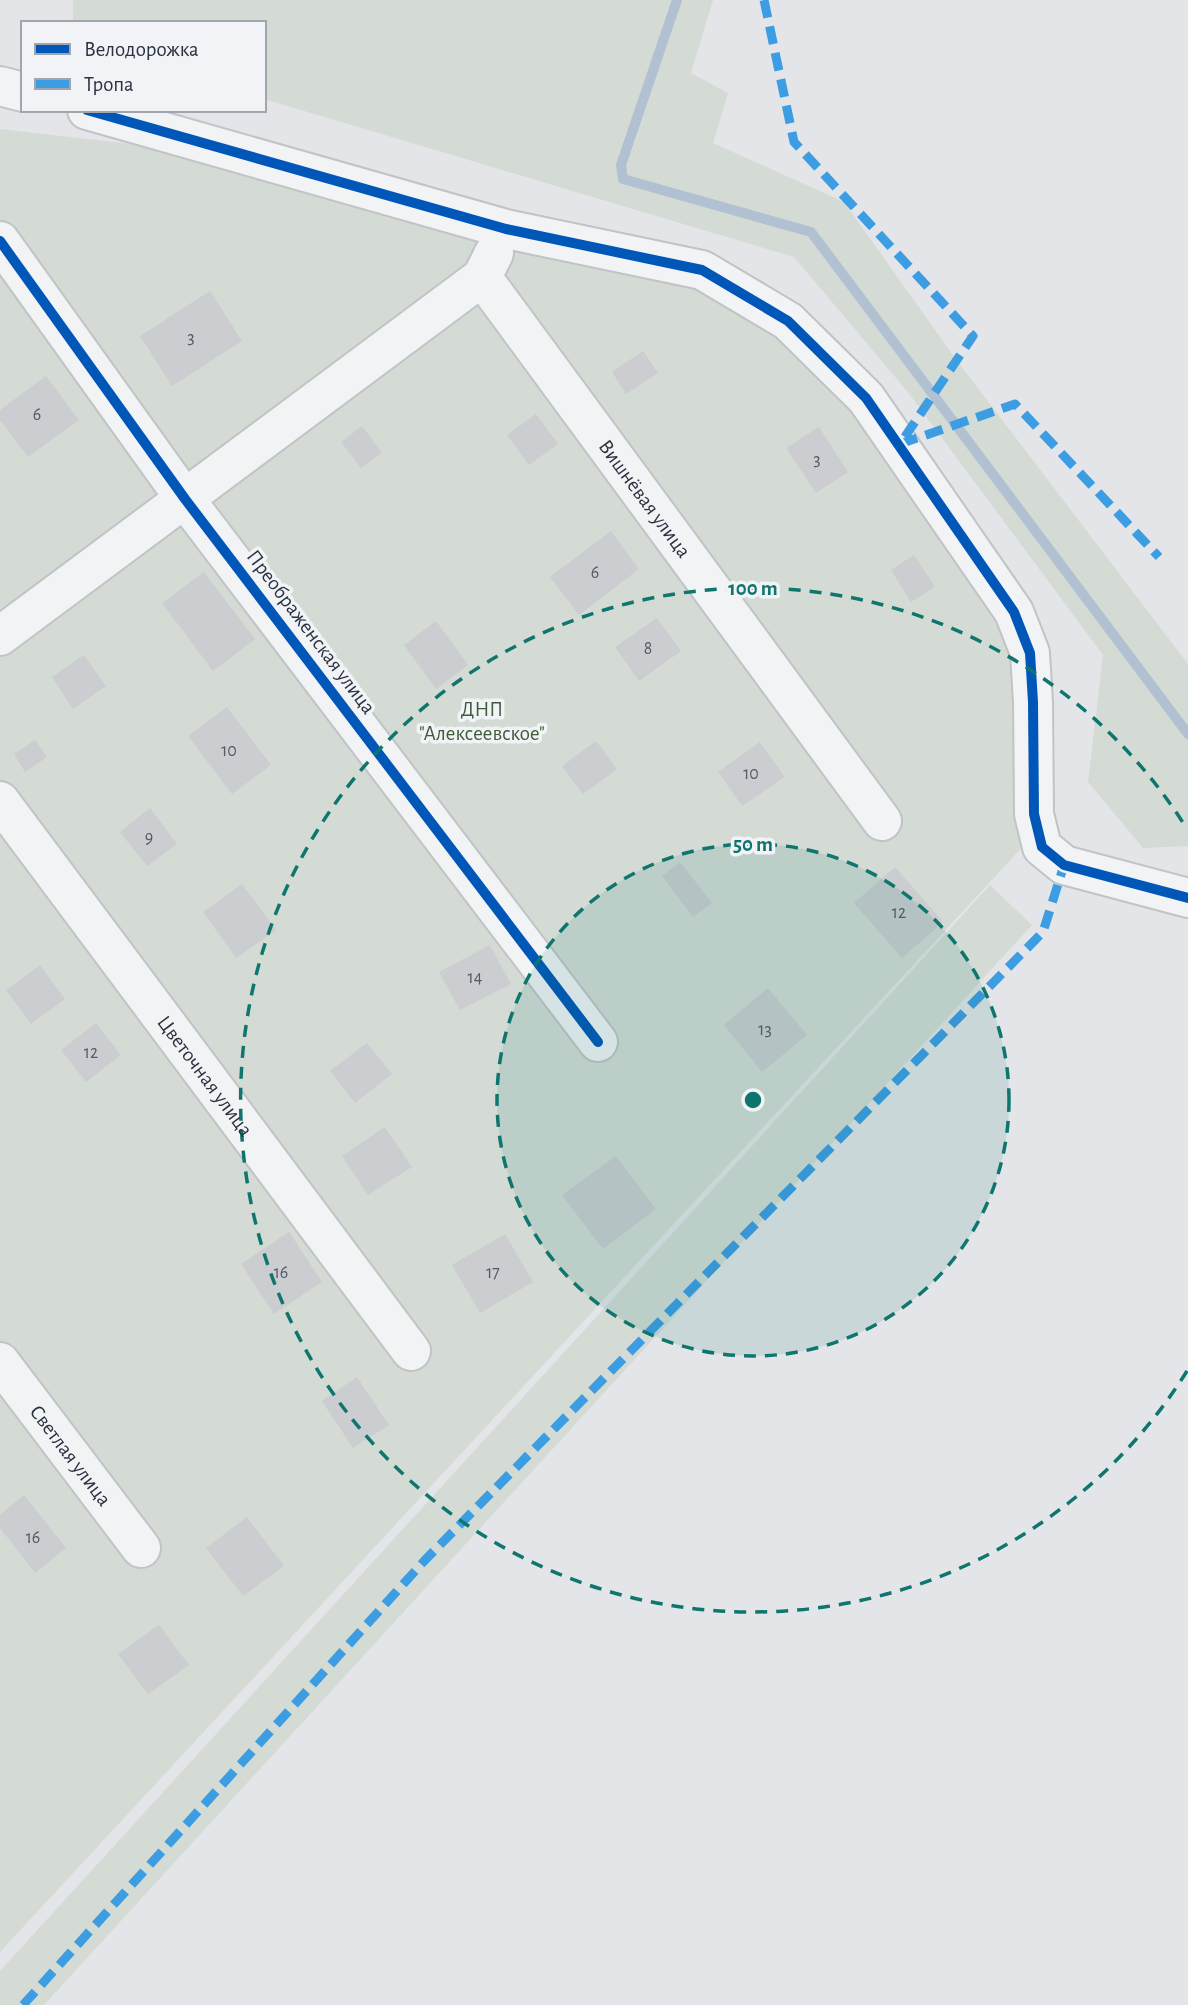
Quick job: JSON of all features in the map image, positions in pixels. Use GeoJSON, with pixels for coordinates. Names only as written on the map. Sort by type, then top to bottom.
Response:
{"type":"FeatureCollection","features":[{"type":"Feature","properties":{"kind":"street"},"geometry":{"type":"LineString","coordinates":[[0,86],[21,91]]}},
{"type":"Feature","properties":{"kind":"street"},"geometry":{"type":"LineString","coordinates":[[94,112],[506,229],[702,270],[788,321],[866,398],[1014,612],[1030,653],[1034,814],[1042,846],[1064,864],[1188,898]]}},
{"type":"Feature","properties":{"kind":"street"},"geometry":{"type":"LineString","coordinates":[[0,636],[482,277],[506,229]]}},
{"type":"Feature","properties":{"kind":"street","name":"Преображенская улица"},"geometry":{"type":"LineString","coordinates":[[0,241],[185,499],[598,1042]]}},
{"type":"Feature","properties":{"kind":"street","name":"Вишнёвая улица"},"geometry":{"type":"LineString","coordinates":[[482,277],[882,821]]}},
{"type":"Feature","properties":{"kind":"street","name":"Цветочная улица"},"geometry":{"type":"LineString","coordinates":[[0,802],[411,1351]]}},
{"type":"Feature","properties":{"kind":"street","name":"Светлая улица"},"geometry":{"type":"LineString","coordinates":[[0,1362],[141,1548]]}},
{"type":"Feature","properties":{"kind":"green space"},"geometry":{"type":"Polygon","coordinates":[[[73,0],[713,0],[691,73],[728,93],[713,143],[844,202],[955,358],[1188,664],[1188,846],[1143,848],[1088,782],[1103,655],[907,391],[794,257],[266,100],[266,21],[73,21],[73,0]]]}},
{"type":"Feature","properties":{"kind":"green space","name":"ДНП \"Алексеевское\""},"geometry":{"type":"Polygon","coordinates":[[[0,129],[192,151],[697,274],[778,330],[924,482],[1020,647],[1026,843],[0,1952],[0,129]]]}},
{"type":"Feature","properties":{"kind":"green space"},"geometry":{"type":"Polygon","coordinates":[[[990,885],[1032,925],[44,2005],[0,2005],[0,1971],[990,885]]]}},
{"type":"Feature","properties":{"kind":"building"},"geometry":{"type":"Polygon","coordinates":[[[210,291],[242,341],[172,386],[140,336],[210,291]]]}},
{"type":"Feature","properties":{"kind":"building"},"geometry":{"type":"Polygon","coordinates":[[[643,351],[658,373],[626,394],[612,372],[643,351]]]}},
{"type":"Feature","properties":{"kind":"building"},"geometry":{"type":"Polygon","coordinates":[[[46,376],[79,420],[28,457],[0,420],[0,410],[46,376]]]}},
{"type":"Feature","properties":{"kind":"building"},"geometry":{"type":"Polygon","coordinates":[[[536,414],[558,444],[529,465],[507,435],[536,414]]]}},
{"type":"Feature","properties":{"kind":"building"},"geometry":{"type":"Polygon","coordinates":[[[362,426],[382,453],[361,468],[341,442],[362,426]]]}},
{"type":"Feature","properties":{"kind":"building"},"geometry":{"type":"Polygon","coordinates":[[[819,427],[848,472],[816,493],[786,448],[819,427]]]}},
{"type":"Feature","properties":{"kind":"building"},"geometry":{"type":"Polygon","coordinates":[[[611,531],[639,569],[579,615],[550,577],[611,531]]]}},
{"type":"Feature","properties":{"kind":"building"},"geometry":{"type":"Polygon","coordinates":[[[914,555],[935,587],[911,602],[891,570],[914,555]]]}},
{"type":"Feature","properties":{"kind":"building"},"geometry":{"type":"Polygon","coordinates":[[[204,572],[255,639],[213,671],[162,603],[204,572]]]}},
{"type":"Feature","properties":{"kind":"building"},"geometry":{"type":"Polygon","coordinates":[[[657,618],[681,651],[639,681],[615,647],[657,618]]]}},
{"type":"Feature","properties":{"kind":"building"},"geometry":{"type":"Polygon","coordinates":[[[436,621],[468,665],[436,689],[404,645],[436,621]]]}},
{"type":"Feature","properties":{"kind":"building"},"geometry":{"type":"Polygon","coordinates":[[[84,655],[106,686],[73,709],[52,677],[84,655]]]}},
{"type":"Feature","properties":{"kind":"building"},"geometry":{"type":"Polygon","coordinates":[[[227,707],[271,765],[232,794],[188,736],[227,707]]]}},
{"type":"Feature","properties":{"kind":"building"},"geometry":{"type":"Polygon","coordinates":[[[35,740],[47,757],[25,772],[14,754],[35,740]]]}},
{"type":"Feature","properties":{"kind":"building"},"geometry":{"type":"Polygon","coordinates":[[[596,741],[617,769],[583,794],[562,766],[596,741]]]}},
{"type":"Feature","properties":{"kind":"building"},"geometry":{"type":"Polygon","coordinates":[[[760,742],[785,777],[742,806],[718,772],[760,742]]]}},
{"type":"Feature","properties":{"kind":"building"},"geometry":{"type":"Polygon","coordinates":[[[150,808],[177,844],[147,866],[120,832],[150,808]]]}},
{"type":"Feature","properties":{"kind":"building"},"geometry":{"type":"Polygon","coordinates":[[[680,862],[712,903],[693,917],[662,876],[680,862]]]}},
{"type":"Feature","properties":{"kind":"building"},"geometry":{"type":"Polygon","coordinates":[[[895,867],[943,922],[902,958],[854,903],[895,867]]]}},
{"type":"Feature","properties":{"kind":"building"},"geometry":{"type":"Polygon","coordinates":[[[242,884],[276,930],[236,958],[203,912],[242,884]]]}},
{"type":"Feature","properties":{"kind":"building"},"geometry":{"type":"Polygon","coordinates":[[[490,945],[511,984],[460,1010],[439,972],[490,945]]]}},
{"type":"Feature","properties":{"kind":"building"},"geometry":{"type":"Polygon","coordinates":[[[40,965],[65,999],[31,1024],[6,990],[40,965]]]}},
{"type":"Feature","properties":{"kind":"building"},"geometry":{"type":"Polygon","coordinates":[[[768,988],[807,1035],[762,1072],[724,1025],[768,988]]]}},
{"type":"Feature","properties":{"kind":"building"},"geometry":{"type":"Polygon","coordinates":[[[96,1023],[121,1055],[86,1082],[61,1050],[96,1023]]]}},
{"type":"Feature","properties":{"kind":"building"},"geometry":{"type":"Polygon","coordinates":[[[367,1043],[392,1074],[355,1103],[330,1071],[367,1043]]]}},
{"type":"Feature","properties":{"kind":"building"},"geometry":{"type":"Polygon","coordinates":[[[385,1127],[412,1167],[368,1195],[342,1156],[385,1127]]]}},
{"type":"Feature","properties":{"kind":"building"},"geometry":{"type":"Polygon","coordinates":[[[616,1156],[656,1209],[603,1249],[562,1195],[616,1156]]]}},
{"type":"Feature","properties":{"kind":"building"},"geometry":{"type":"Polygon","coordinates":[[[289,1232],[322,1282],[274,1314],[241,1264],[289,1232]]]}},
{"type":"Feature","properties":{"kind":"building"},"geometry":{"type":"Polygon","coordinates":[[[505,1234],[533,1282],[480,1313],[452,1265],[505,1234]]]}},
{"type":"Feature","properties":{"kind":"building"},"geometry":{"type":"Polygon","coordinates":[[[357,1377],[389,1425],[353,1448],[322,1401],[357,1377]]]}},
{"type":"Feature","properties":{"kind":"building"},"geometry":{"type":"Polygon","coordinates":[[[24,1495],[66,1548],[35,1573],[0,1528],[0,1515],[24,1495]]]}},
{"type":"Feature","properties":{"kind":"building"},"geometry":{"type":"Polygon","coordinates":[[[247,1517],[284,1566],[243,1596],[206,1548],[247,1517]]]}},
{"type":"Feature","properties":{"kind":"building"},"geometry":{"type":"Polygon","coordinates":[[[159,1625],[189,1665],[148,1694],[118,1654],[159,1625]]]}},
{"type":"Feature","properties":{"kind":"waterway"},"geometry":{"type":"LineString","coordinates":[[677,0],[621,165],[623,179],[811,232],[1188,734]]}},
{"type":"Feature","properties":{"kind":"marked path"},"geometry":{"type":"LineString","coordinates":[[764,0],[794,142],[973,336],[900,444]]}},
{"type":"Feature","properties":{"kind":"marked path"},"geometry":{"type":"LineString","coordinates":[[900,444],[1015,404],[1159,557]]}},
{"type":"Feature","properties":{"kind":"marked path"},"geometry":{"type":"LineString","coordinates":[[23,2005],[425,1560],[1043,932],[1064,865]]}},
{"type":"Feature","properties":{"kind":"cycle path"},"geometry":{"type":"LineString","coordinates":[[94,112],[506,229],[702,270],[788,321],[866,398],[1014,612],[1030,653],[1034,814],[1042,847],[1064,865],[1188,898]]}},
{"type":"Feature","properties":{"kind":"cycle path"},"geometry":{"type":"LineString","coordinates":[[0,241],[185,499],[598,1042]]}}]}
